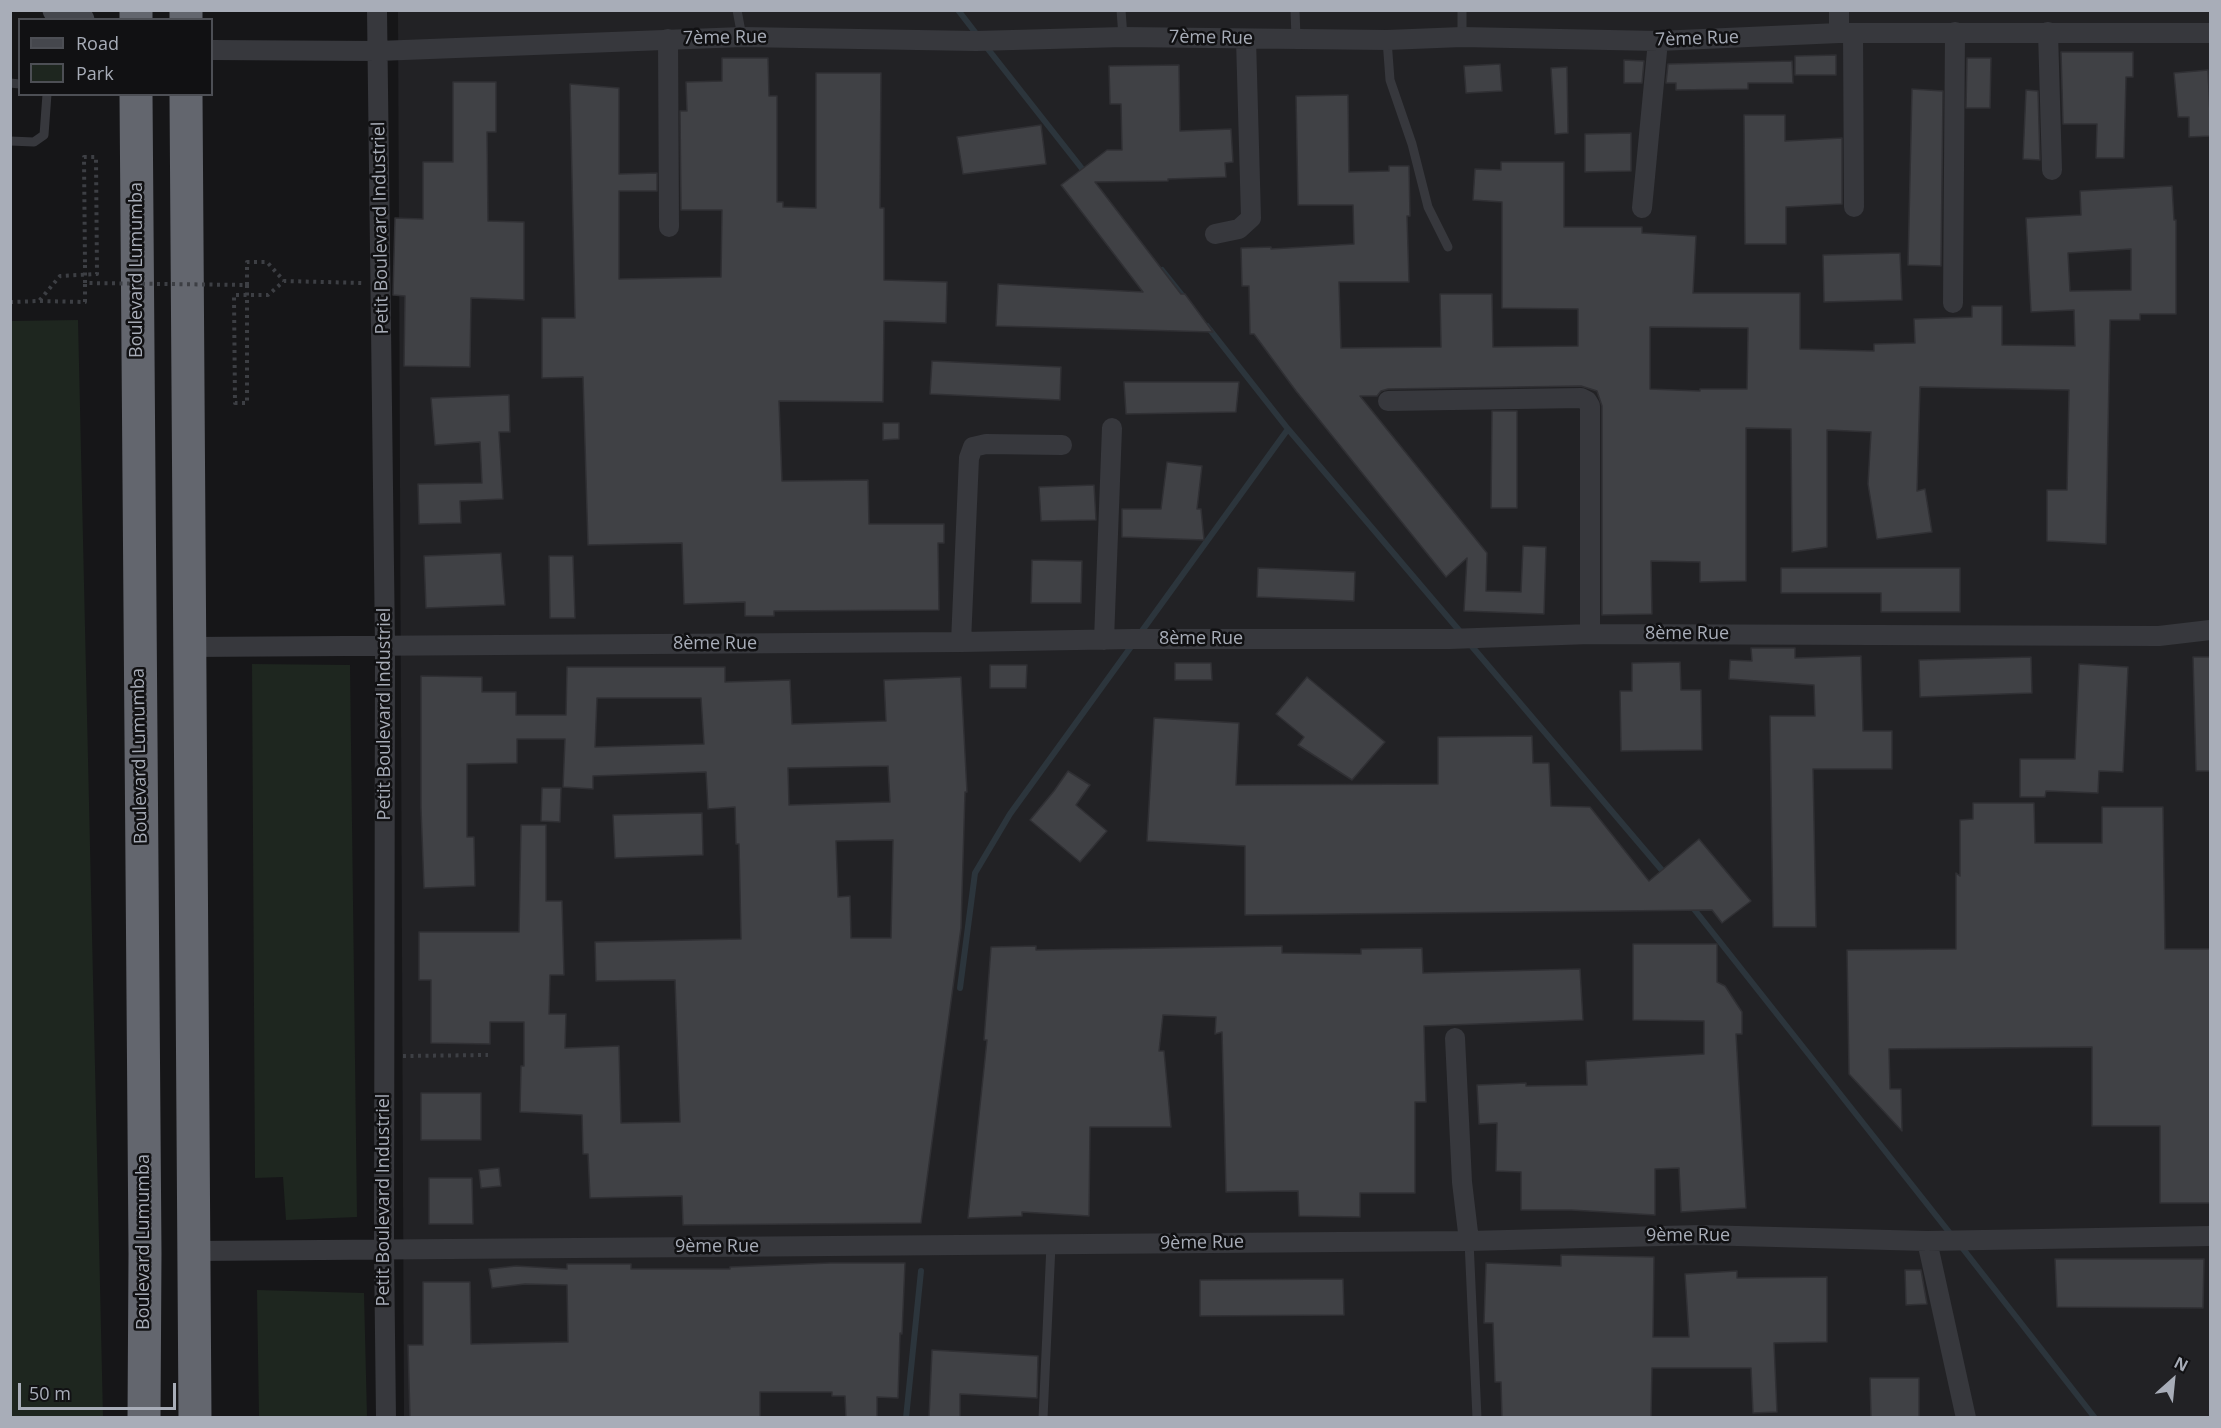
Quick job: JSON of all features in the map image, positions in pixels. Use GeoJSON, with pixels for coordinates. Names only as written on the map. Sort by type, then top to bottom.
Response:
{"type":"FeatureCollection","features":[{"type":"Feature","properties":{"kind":"highway","name":"Boulevard Lumumba"},"geometry":{"type":"LineString","coordinates":[[136,96],[145,1253],[144,1418]]}},
{"type":"Feature","properties":{"kind":"highway"},"geometry":{"type":"LineString","coordinates":[[186,96],[195,1418]]}},
{"type":"Feature","properties":{"kind":"street"},"geometry":{"type":"LineString","coordinates":[[56,10],[76,18]]}},
{"type":"Feature","properties":{"kind":"street","name":"Petit Boulevard Industriel"},"geometry":{"type":"LineString","coordinates":[[377,10],[386,646],[384,1056],[386,1418]]}},
{"type":"Feature","properties":{"kind":"street"},"geometry":{"type":"LineString","coordinates":[[1839,10],[1846,33],[1854,207]]}},
{"type":"Feature","properties":{"kind":"street"},"geometry":{"type":"LineString","coordinates":[[2048,32],[2052,170]]}},
{"type":"Feature","properties":{"kind":"street","name":"7ème Rue"},"geometry":{"type":"LineString","coordinates":[[213,50],[378,51],[742,37],[976,41],[1123,37],[1387,40],[1462,37],[1658,41],[1846,33],[2211,33]]}},
{"type":"Feature","properties":{"kind":"street"},"geometry":{"type":"LineString","coordinates":[[1953,303],[1955,33]]}},
{"type":"Feature","properties":{"kind":"street"},"geometry":{"type":"LineString","coordinates":[[668,39],[669,227]]}},
{"type":"Feature","properties":{"kind":"street"},"geometry":{"type":"LineString","coordinates":[[1215,234],[1239,229],[1251,218],[1246,39]]}},
{"type":"Feature","properties":{"kind":"street"},"geometry":{"type":"LineString","coordinates":[[1642,208],[1658,41]]}},
{"type":"Feature","properties":{"kind":"street"},"geometry":{"type":"LineString","coordinates":[[1388,401],[1581,398],[1587,401],[1590,406],[1590,634]]}},
{"type":"Feature","properties":{"kind":"street"},"geometry":{"type":"LineString","coordinates":[[1104,640],[1112,428]]}},
{"type":"Feature","properties":{"kind":"street"},"geometry":{"type":"LineString","coordinates":[[961,642],[969,458],[973,447],[986,444],[1062,445]]}},
{"type":"Feature","properties":{"kind":"street","name":"8ème Rue"},"geometry":{"type":"LineString","coordinates":[[191,647],[1133,639],[1449,639],[1590,634],[2159,636],[2211,630]]}},
{"type":"Feature","properties":{"kind":"street"},"geometry":{"type":"LineString","coordinates":[[1455,1038],[1462,1182],[1469,1241]]}},
{"type":"Feature","properties":{"kind":"street","name":"9ème Rue"},"geometry":{"type":"LineString","coordinates":[[194,1251],[1469,1241],[1700,1235],[1927,1241],[2211,1236]]}},
{"type":"Feature","properties":{"kind":"street"},"geometry":{"type":"LineString","coordinates":[[1927,1241],[1966,1418]]}},
{"type":"Feature","properties":{"kind":"lane"},"geometry":{"type":"LineString","coordinates":[[737,10],[742,37]]}},
{"type":"Feature","properties":{"kind":"lane"},"geometry":{"type":"LineString","coordinates":[[1121,10],[1123,37]]}},
{"type":"Feature","properties":{"kind":"lane"},"geometry":{"type":"LineString","coordinates":[[1295,10],[1296,38]]}},
{"type":"Feature","properties":{"kind":"lane"},"geometry":{"type":"LineString","coordinates":[[1462,10],[1462,37]]}},
{"type":"Feature","properties":{"kind":"lane"},"geometry":{"type":"LineString","coordinates":[[1387,40],[1390,80],[1412,144],[1428,207],[1448,247]]}},
{"type":"Feature","properties":{"kind":"lane"},"geometry":{"type":"LineString","coordinates":[[10,141],[34,142],[44,135],[47,96]]}},
{"type":"Feature","properties":{"kind":"lane"},"geometry":{"type":"LineString","coordinates":[[1469,1241],[1477,1418]]}},
{"type":"Feature","properties":{"kind":"lane"},"geometry":{"type":"LineString","coordinates":[[1043,1418],[1051,1245]]}},
{"type":"Feature","properties":{"kind":"path"},"geometry":{"type":"LineString","coordinates":[[10,302],[86,302],[86,283],[85,266],[84,157],[96,157],[98,274],[60,276],[39,301]]}},
{"type":"Feature","properties":{"kind":"path"},"geometry":{"type":"LineString","coordinates":[[284,281],[267,262],[247,262],[247,285],[247,300],[247,402],[235,403],[234,295],[268,295],[284,281],[381,284]]}},
{"type":"Feature","properties":{"kind":"path"},"geometry":{"type":"LineString","coordinates":[[86,283],[247,285]]}},
{"type":"Feature","properties":{"kind":"path"},"geometry":{"type":"LineString","coordinates":[[384,1056],[488,1055]]}},
{"type":"Feature","properties":{"kind":"shaded area"},"geometry":{"type":"Polygon","coordinates":[[[398,11],[2210,11],[2210,1417],[404,1417],[398,11]]]}},
{"type":"Feature","properties":{"kind":"green space"},"geometry":{"type":"Polygon","coordinates":[[[78,320],[103,1417],[11,1417],[11,321],[78,320]]]}},
{"type":"Feature","properties":{"kind":"green space"},"geometry":{"type":"Polygon","coordinates":[[[252,664],[350,665],[357,1217],[286,1220],[283,1177],[255,1178],[252,664]]]}},
{"type":"Feature","properties":{"kind":"green space"},"geometry":{"type":"Polygon","coordinates":[[[257,1290],[364,1293],[367,1417],[259,1417],[257,1290]]]}},
{"type":"Feature","properties":{"kind":"building"},"geometry":{"type":"Polygon","coordinates":[[[2061,52],[2133,52],[2133,77],[2126,77],[2124,158],[2096,158],[2097,124],[2063,124],[2061,52]]]}},
{"type":"Feature","properties":{"kind":"building"},"geometry":{"type":"Polygon","coordinates":[[[1836,55],[1836,75],[1795,75],[1795,56],[1836,55]]]}},
{"type":"Feature","properties":{"kind":"building"},"geometry":{"type":"Polygon","coordinates":[[[722,58],[768,58],[769,96],[777,96],[777,202],[783,202],[783,207],[816,208],[816,73],[881,73],[880,208],[884,208],[884,280],[947,282],[946,323],[884,321],[883,402],[779,401],[782,481],[868,480],[869,524],[944,524],[944,543],[938,543],[939,610],[774,611],[774,616],[745,616],[745,602],[684,604],[682,543],[588,545],[583,377],[542,378],[542,318],[575,318],[570,84],[619,88],[619,174],[657,173],[657,191],[619,191],[619,279],[721,277],[722,210],[681,210],[680,111],[687,111],[686,82],[722,81],[722,58]]]}},
{"type":"Feature","properties":{"kind":"building"},"geometry":{"type":"Polygon","coordinates":[[[1967,58],[1991,58],[1990,108],[1966,108],[1967,58]]]}},
{"type":"Feature","properties":{"kind":"building"},"geometry":{"type":"Polygon","coordinates":[[[1624,60],[1644,61],[1642,83],[1624,83],[1624,60]]]}},
{"type":"Feature","properties":{"kind":"building"},"geometry":{"type":"Polygon","coordinates":[[[1792,61],[1793,83],[1748,83],[1748,89],[1676,90],[1676,83],[1666,83],[1668,64],[1792,61]]]}},
{"type":"Feature","properties":{"kind":"building"},"geometry":{"type":"Polygon","coordinates":[[[1500,64],[1502,91],[1466,93],[1464,66],[1500,64]]]}},
{"type":"Feature","properties":{"kind":"building"},"geometry":{"type":"Polygon","coordinates":[[[1179,65],[1180,131],[1231,129],[1233,162],[1225,163],[1226,177],[1095,182],[1213,332],[996,326],[998,284],[1143,292],[1061,185],[1107,150],[1122,150],[1121,104],[1110,104],[1109,66],[1179,65]]]}},
{"type":"Feature","properties":{"kind":"building"},"geometry":{"type":"Polygon","coordinates":[[[1567,67],[1568,133],[1555,134],[1551,68],[1567,67]]]}},
{"type":"Feature","properties":{"kind":"building"},"geometry":{"type":"Polygon","coordinates":[[[2208,70],[2211,136],[2189,137],[2189,117],[2178,117],[2174,73],[2208,70]]]}},
{"type":"Feature","properties":{"kind":"building"},"geometry":{"type":"Polygon","coordinates":[[[453,82],[496,82],[496,132],[487,132],[488,221],[524,222],[524,300],[471,298],[470,367],[404,366],[405,296],[393,295],[395,218],[423,219],[423,162],[453,162],[453,82]]]}},
{"type":"Feature","properties":{"kind":"building"},"geometry":{"type":"Polygon","coordinates":[[[1912,89],[1943,91],[1941,266],[1908,265],[1912,89]]]}},
{"type":"Feature","properties":{"kind":"building"},"geometry":{"type":"Polygon","coordinates":[[[2026,90],[2038,91],[2040,160],[2023,159],[2026,90]]]}},
{"type":"Feature","properties":{"kind":"building"},"geometry":{"type":"Polygon","coordinates":[[[1348,95],[1349,172],[1389,171],[1389,166],[1409,166],[1410,216],[1407,216],[1409,282],[1339,282],[1341,348],[1441,347],[1440,294],[1492,294],[1493,347],[1578,346],[1578,309],[1502,308],[1502,202],[1473,200],[1475,169],[1501,170],[1501,162],[1564,162],[1564,227],[1642,227],[1642,233],[1696,236],[1693,293],[1800,293],[1800,349],[1874,351],[1874,344],[1915,343],[1914,319],[1972,317],[1972,306],[2002,306],[2002,345],[2075,346],[2074,310],[2031,312],[2026,218],[2081,215],[2080,191],[2172,186],[2174,220],[2176,220],[2176,314],[2140,314],[2140,320],[2110,320],[2106,544],[2047,541],[2047,490],[2067,490],[2069,390],[1920,387],[1917,491],[1925,489],[1932,532],[1877,539],[1868,484],[1871,432],[1827,430],[1827,547],[1792,552],[1791,429],[1746,428],[1746,581],[1700,582],[1700,562],[1651,561],[1652,614],[1602,615],[1602,406],[1597,391],[1581,386],[1388,389],[1381,391],[1377,396],[1360,396],[1487,553],[1486,591],[1521,592],[1523,546],[1546,547],[1544,614],[1464,611],[1467,558],[1446,577],[1296,391],[1254,334],[1250,334],[1249,286],[1242,286],[1241,248],[1271,247],[1271,249],[1354,244],[1353,205],[1298,205],[1296,96],[1348,95]],[[2131,249],[2068,253],[2070,291],[2131,290],[2131,249]],[[1650,327],[1650,389],[1700,391],[1700,389],[1747,389],[1748,328],[1650,327]]]}},
{"type":"Feature","properties":{"kind":"building"},"geometry":{"type":"Polygon","coordinates":[[[1744,115],[1785,115],[1785,141],[1842,138],[1842,204],[1786,207],[1786,244],[1745,244],[1744,115]]]}},
{"type":"Feature","properties":{"kind":"building"},"geometry":{"type":"Polygon","coordinates":[[[1041,125],[1046,164],[963,174],[957,137],[1041,125]]]}},
{"type":"Feature","properties":{"kind":"building"},"geometry":{"type":"Polygon","coordinates":[[[1631,133],[1631,171],[1585,172],[1585,134],[1631,133]]]}},
{"type":"Feature","properties":{"kind":"building"},"geometry":{"type":"Polygon","coordinates":[[[1900,253],[1902,300],[1824,302],[1823,255],[1900,253]]]}},
{"type":"Feature","properties":{"kind":"building"},"geometry":{"type":"Polygon","coordinates":[[[932,361],[1061,367],[1060,400],[930,394],[932,361]]]}},
{"type":"Feature","properties":{"kind":"building"},"geometry":{"type":"Polygon","coordinates":[[[1124,382],[1239,382],[1236,412],[1126,414],[1124,382]]]}},
{"type":"Feature","properties":{"kind":"building"},"geometry":{"type":"Polygon","coordinates":[[[509,395],[510,432],[499,432],[503,499],[460,501],[461,523],[419,524],[418,484],[482,483],[480,442],[435,445],[431,398],[509,395]]]}},
{"type":"Feature","properties":{"kind":"building"},"geometry":{"type":"Polygon","coordinates":[[[1492,411],[1517,411],[1517,508],[1491,508],[1492,411]]]}},
{"type":"Feature","properties":{"kind":"building"},"geometry":{"type":"Polygon","coordinates":[[[883,423],[899,423],[899,439],[883,440],[883,423]]]}},
{"type":"Feature","properties":{"kind":"building"},"geometry":{"type":"Polygon","coordinates":[[[1167,462],[1202,466],[1197,509],[1201,509],[1204,540],[1122,537],[1122,509],[1161,509],[1167,462]]]}},
{"type":"Feature","properties":{"kind":"building"},"geometry":{"type":"Polygon","coordinates":[[[1094,485],[1096,520],[1041,521],[1039,487],[1094,485]]]}},
{"type":"Feature","properties":{"kind":"building"},"geometry":{"type":"Polygon","coordinates":[[[501,553],[505,605],[426,608],[424,556],[501,553]]]}},
{"type":"Feature","properties":{"kind":"building"},"geometry":{"type":"Polygon","coordinates":[[[549,556],[573,556],[575,618],[550,618],[549,556]]]}},
{"type":"Feature","properties":{"kind":"building"},"geometry":{"type":"Polygon","coordinates":[[[1032,560],[1082,561],[1081,603],[1031,603],[1032,560]]]}},
{"type":"Feature","properties":{"kind":"building"},"geometry":{"type":"Polygon","coordinates":[[[1258,568],[1355,572],[1354,601],[1257,597],[1258,568]]]}},
{"type":"Feature","properties":{"kind":"building"},"geometry":{"type":"Polygon","coordinates":[[[1781,568],[1960,568],[1960,612],[1881,612],[1881,593],[1781,593],[1781,568]]]}},
{"type":"Feature","properties":{"kind":"building"},"geometry":{"type":"Polygon","coordinates":[[[1751,648],[1795,648],[1795,658],[1861,656],[1863,731],[1892,731],[1892,769],[1813,769],[1816,927],[1773,927],[1770,716],[1815,716],[1814,685],[1729,679],[1730,660],[1752,661],[1751,648]]]}},
{"type":"Feature","properties":{"kind":"building"},"geometry":{"type":"Polygon","coordinates":[[[2031,657],[2032,693],[1920,697],[1919,660],[2031,657]]]}},
{"type":"Feature","properties":{"kind":"building"},"geometry":{"type":"Polygon","coordinates":[[[2193,657],[2211,657],[2211,771],[2196,771],[2193,657]]]}},
{"type":"Feature","properties":{"kind":"building"},"geometry":{"type":"Polygon","coordinates":[[[1680,662],[1681,690],[1701,690],[1702,750],[1621,751],[1620,691],[1632,691],[1632,663],[1680,662]]]}},
{"type":"Feature","properties":{"kind":"building"},"geometry":{"type":"Polygon","coordinates":[[[1175,663],[1211,663],[1212,680],[1175,680],[1175,663]]]}},
{"type":"Feature","properties":{"kind":"building"},"geometry":{"type":"Polygon","coordinates":[[[2079,664],[2128,667],[2123,772],[2099,771],[2098,793],[2046,791],[2045,797],[2020,797],[2020,759],[2075,759],[2079,664]]]}},
{"type":"Feature","properties":{"kind":"building"},"geometry":{"type":"Polygon","coordinates":[[[990,665],[1027,665],[1026,688],[990,688],[990,665]]]}},
{"type":"Feature","properties":{"kind":"building"},"geometry":{"type":"Polygon","coordinates":[[[567,667],[725,667],[725,682],[790,680],[792,724],[886,721],[884,680],[961,677],[967,792],[965,792],[961,928],[921,1223],[683,1225],[682,1196],[590,1198],[588,1154],[583,1154],[582,1115],[520,1112],[521,1066],[524,1066],[524,1022],[490,1022],[490,1044],[431,1043],[431,980],[419,980],[419,932],[519,932],[521,825],[546,825],[546,901],[562,901],[564,975],[550,975],[549,1014],[566,1014],[565,1048],[619,1046],[621,1123],[680,1122],[675,980],[596,981],[595,942],[741,939],[739,844],[736,844],[735,807],[708,809],[706,772],[593,776],[593,789],[563,787],[565,739],[517,739],[517,763],[467,764],[467,837],[474,837],[475,886],[424,888],[421,808],[421,676],[482,677],[482,692],[516,692],[516,715],[566,715],[567,667]],[[597,698],[595,747],[704,744],[701,698],[597,698]],[[888,766],[788,768],[789,805],[890,802],[888,766]],[[893,840],[836,841],[838,897],[850,896],[851,938],[891,938],[893,840]]]}},
{"type":"Feature","properties":{"kind":"building"},"geometry":{"type":"Polygon","coordinates":[[[1307,677],[1385,742],[1352,780],[1298,745],[1304,737],[1276,714],[1307,677]]]}},
{"type":"Feature","properties":{"kind":"building"},"geometry":{"type":"Polygon","coordinates":[[[1154,718],[1239,723],[1236,785],[1438,784],[1438,737],[1532,736],[1533,763],[1549,763],[1551,806],[1590,807],[1649,881],[1699,839],[1751,901],[1722,923],[1712,910],[1245,915],[1245,846],[1147,841],[1154,718]]]}},
{"type":"Feature","properties":{"kind":"building"},"geometry":{"type":"Polygon","coordinates":[[[1068,771],[1090,785],[1076,805],[1107,831],[1080,862],[1030,820],[1068,771]]]}},
{"type":"Feature","properties":{"kind":"building"},"geometry":{"type":"Polygon","coordinates":[[[542,788],[561,788],[560,822],[541,821],[542,788]]]}},
{"type":"Feature","properties":{"kind":"building"},"geometry":{"type":"Polygon","coordinates":[[[1973,803],[2034,803],[2035,843],[2102,843],[2102,807],[2163,807],[2165,949],[2211,949],[2211,1203],[2160,1203],[2160,1126],[2092,1126],[2092,1047],[1889,1049],[1890,1089],[1901,1089],[1902,1131],[1849,1074],[1847,950],[1956,949],[1956,873],[1960,876],[1960,820],[1973,819],[1973,803]]]}},
{"type":"Feature","properties":{"kind":"building"},"geometry":{"type":"Polygon","coordinates":[[[702,813],[703,855],[615,858],[613,815],[702,813]]]}},
{"type":"Feature","properties":{"kind":"building"},"geometry":{"type":"Polygon","coordinates":[[[1633,944],[1717,944],[1717,982],[1725,986],[1742,1012],[1742,1034],[1736,1034],[1746,1208],[1681,1212],[1679,1168],[1655,1169],[1655,1215],[1571,1210],[1521,1210],[1521,1172],[1496,1171],[1497,1123],[1479,1124],[1477,1085],[1526,1083],[1526,1086],[1587,1085],[1586,1061],[1704,1054],[1704,1021],[1633,1020],[1633,944]]]}},
{"type":"Feature","properties":{"kind":"building"},"geometry":{"type":"Polygon","coordinates":[[[1036,946],[1036,950],[1282,946],[1282,953],[1361,954],[1361,949],[1422,948],[1423,973],[1580,969],[1583,1020],[1424,1026],[1426,1102],[1415,1102],[1415,1193],[1360,1193],[1360,1217],[1299,1216],[1298,1191],[1226,1192],[1222,1032],[1215,1034],[1216,1017],[1163,1015],[1159,1051],[1164,1051],[1171,1127],[1090,1127],[1089,1216],[1022,1212],[1022,1216],[968,1218],[987,1040],[984,1040],[991,947],[1036,946]]]}},
{"type":"Feature","properties":{"kind":"building"},"geometry":{"type":"Polygon","coordinates":[[[421,1093],[481,1093],[481,1140],[421,1140],[421,1093]]]}},
{"type":"Feature","properties":{"kind":"building"},"geometry":{"type":"Polygon","coordinates":[[[499,1168],[501,1186],[481,1188],[479,1170],[499,1168]]]}},
{"type":"Feature","properties":{"kind":"building"},"geometry":{"type":"Polygon","coordinates":[[[429,1178],[472,1178],[473,1224],[429,1224],[429,1178]]]}},
{"type":"Feature","properties":{"kind":"building"},"geometry":{"type":"Polygon","coordinates":[[[1561,1255],[1654,1257],[1653,1337],[1689,1337],[1685,1274],[1737,1271],[1737,1278],[1827,1277],[1827,1342],[1774,1343],[1777,1412],[1753,1413],[1751,1368],[1652,1368],[1651,1418],[1502,1418],[1501,1382],[1495,1382],[1493,1323],[1484,1323],[1486,1263],[1561,1266],[1561,1255]]]}},
{"type":"Feature","properties":{"kind":"building"},"geometry":{"type":"Polygon","coordinates":[[[2055,1259],[2204,1259],[2203,1308],[2057,1307],[2055,1259]]]}},
{"type":"Feature","properties":{"kind":"building"},"geometry":{"type":"Polygon","coordinates":[[[905,1263],[898,1398],[877,1397],[877,1418],[846,1418],[845,1396],[832,1396],[832,1392],[760,1392],[760,1418],[410,1418],[408,1345],[423,1345],[423,1282],[470,1282],[471,1344],[568,1342],[567,1285],[525,1284],[492,1288],[489,1269],[516,1266],[567,1269],[567,1264],[631,1264],[631,1269],[730,1269],[730,1267],[905,1263]]]}},
{"type":"Feature","properties":{"kind":"building"},"geometry":{"type":"Polygon","coordinates":[[[1905,1270],[1921,1270],[1927,1304],[1906,1305],[1905,1270]]]}},
{"type":"Feature","properties":{"kind":"building"},"geometry":{"type":"Polygon","coordinates":[[[1343,1279],[1344,1315],[1200,1316],[1200,1280],[1343,1279]]]}},
{"type":"Feature","properties":{"kind":"building"},"geometry":{"type":"Polygon","coordinates":[[[932,1350],[1038,1356],[1037,1398],[960,1394],[960,1418],[929,1418],[932,1350]]]}},
{"type":"Feature","properties":{"kind":"building"},"geometry":{"type":"Polygon","coordinates":[[[1870,1378],[1919,1378],[1919,1418],[1871,1418],[1870,1378]]]}},
{"type":"Feature","properties":{"kind":"waterway"},"geometry":{"type":"LineString","coordinates":[[958,10],[978,36]]}},
{"type":"Feature","properties":{"kind":"waterway"},"geometry":{"type":"LineString","coordinates":[[984,44],[1087,175]]}},
{"type":"Feature","properties":{"kind":"waterway"},"geometry":{"type":"LineString","coordinates":[[1162,270],[1186,300]]}},
{"type":"Feature","properties":{"kind":"waterway"},"geometry":{"type":"LineString","coordinates":[[1207,326],[1288,429],[1463,635]]}},
{"type":"Feature","properties":{"kind":"waterway"},"geometry":{"type":"LineString","coordinates":[[1139,635],[1288,429]]}},
{"type":"Feature","properties":{"kind":"waterway"},"geometry":{"type":"LineString","coordinates":[[1469,643],[1666,875]]}},
{"type":"Feature","properties":{"kind":"waterway"},"geometry":{"type":"LineString","coordinates":[[960,988],[975,873],[1010,814],[1133,644]]}},
{"type":"Feature","properties":{"kind":"waterway"},"geometry":{"type":"LineString","coordinates":[[1690,904],[1953,1237]]}},
{"type":"Feature","properties":{"kind":"waterway"},"geometry":{"type":"LineString","coordinates":[[1960,1245],[2095,1418]]}},
{"type":"Feature","properties":{"kind":"waterway"},"geometry":{"type":"LineString","coordinates":[[906,1418],[921,1271]]}}]}
